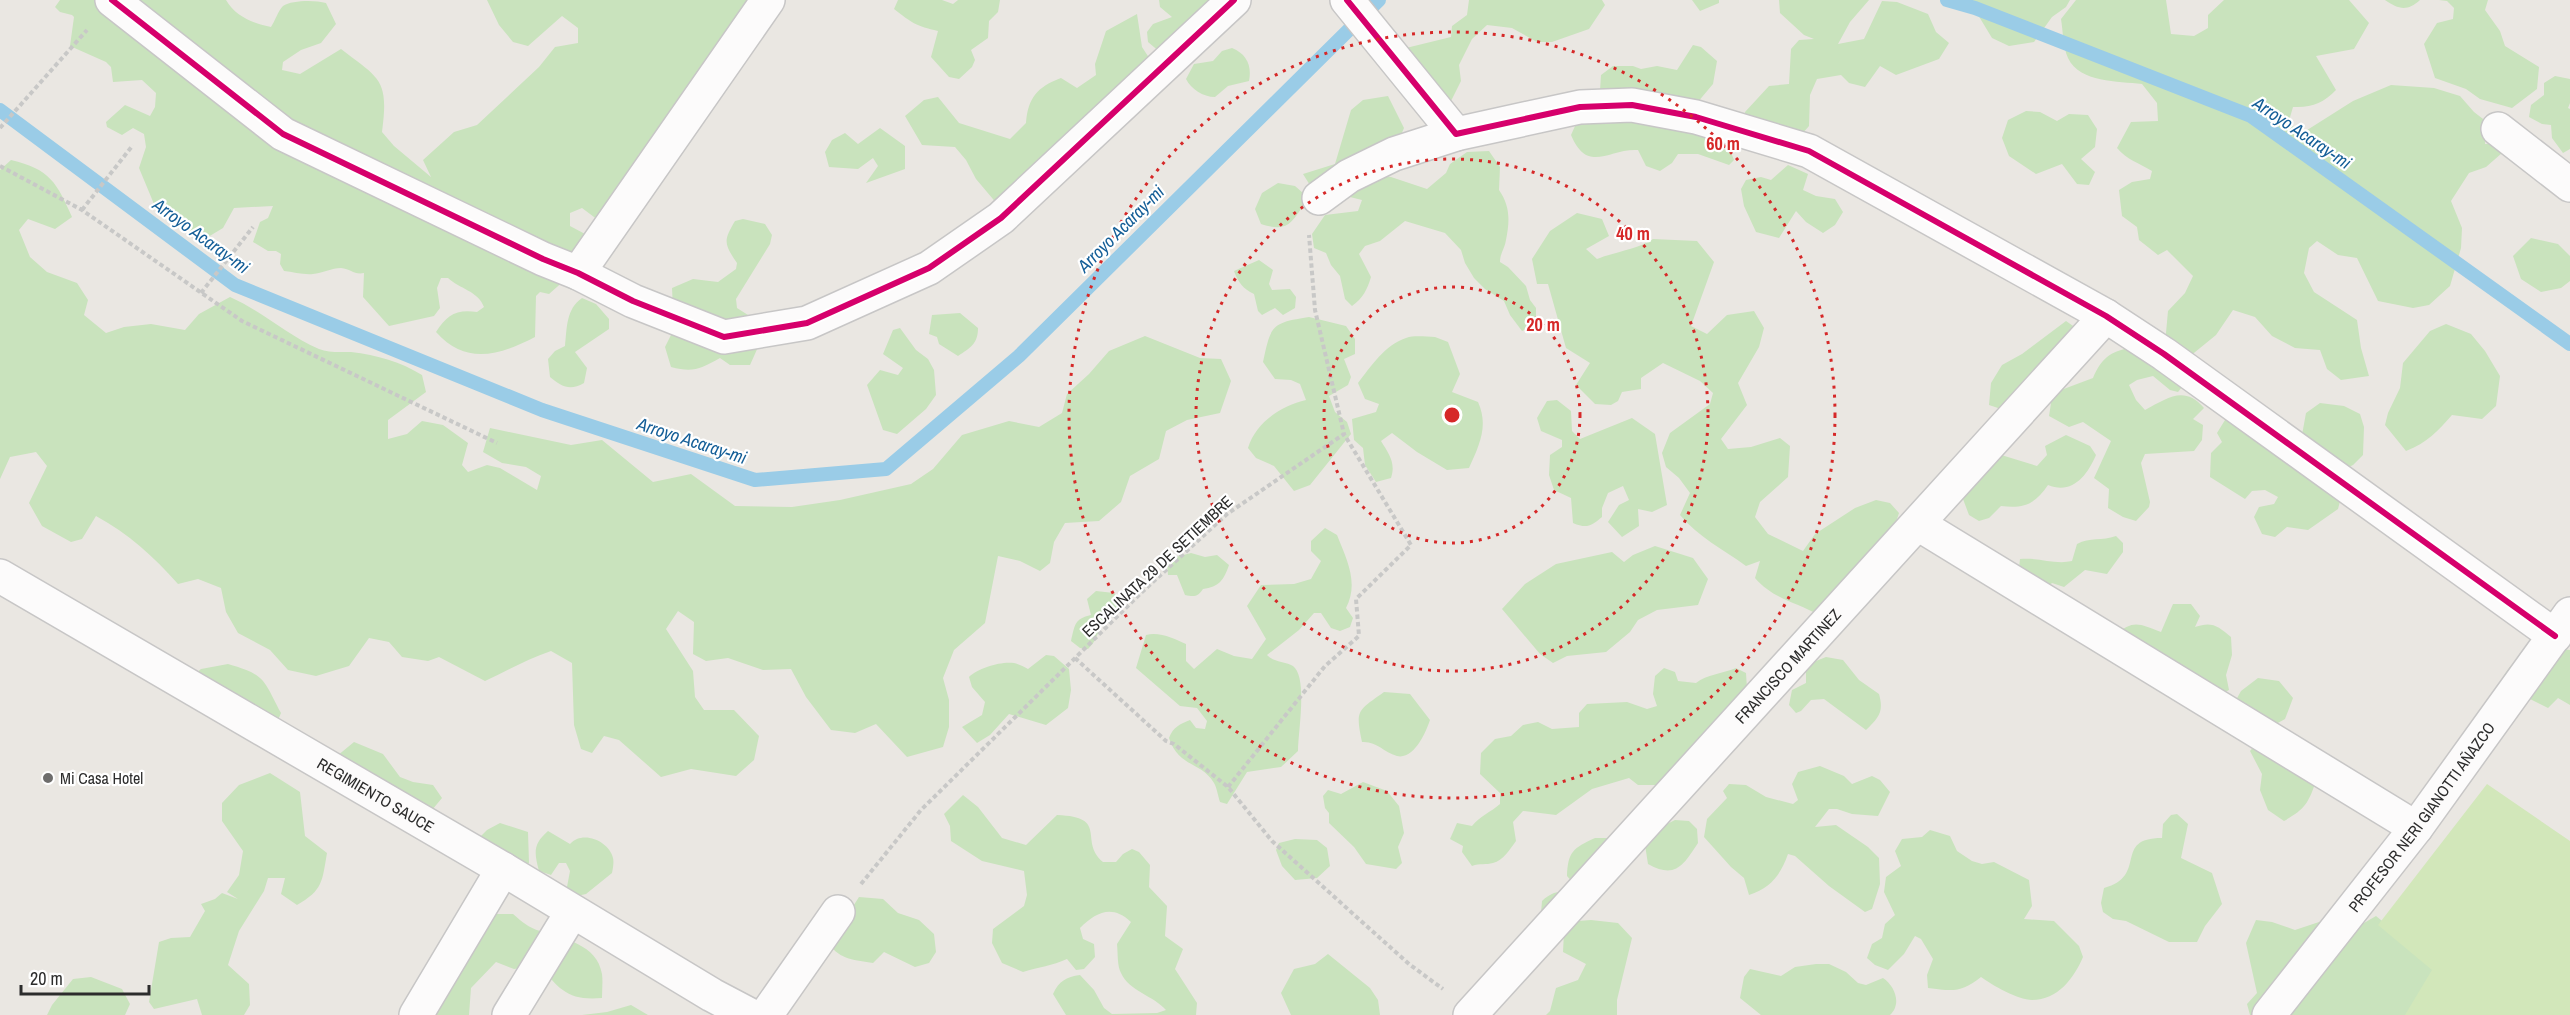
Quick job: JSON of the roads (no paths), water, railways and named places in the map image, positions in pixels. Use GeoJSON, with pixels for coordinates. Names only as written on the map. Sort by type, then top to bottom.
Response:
{"type":"FeatureCollection","features":[{"type":"Feature","properties":{"kind":"street"},"geometry":{"type":"LineString","coordinates":[[112,0],[283,134],[633,301],[724,337],[807,323],[928,268],[1001,218],[1234,0]]}},
{"type":"Feature","properties":{"kind":"street"},"geometry":{"type":"LineString","coordinates":[[578,273],[768,0]]}},
{"type":"Feature","properties":{"kind":"street"},"geometry":{"type":"LineString","coordinates":[[1347,0],[1456,134]]}},
{"type":"Feature","properties":{"kind":"street"},"geometry":{"type":"LineString","coordinates":[[1318,198],[1349,176],[1394,154],[1456,134],[1580,107],[1632,105],[1706,119],[1809,151],[2106,316],[2562,625]]}},
{"type":"Feature","properties":{"kind":"street"},"geometry":{"type":"LineString","coordinates":[[2498,129],[2570,185]]}},
{"type":"Feature","properties":{"kind":"street","name":"FRANCISCO MARTINEZ"},"geometry":{"type":"LineString","coordinates":[[1471,1013],[2106,316]]}},
{"type":"Feature","properties":{"kind":"street"},"geometry":{"type":"LineString","coordinates":[[1918,524],[2416,828]]}},
{"type":"Feature","properties":{"kind":"street","name":"REGIMIENTO SAUCE"},"geometry":{"type":"LineString","coordinates":[[0,576],[503,869],[712,995],[750,1015]]}},
{"type":"Feature","properties":{"kind":"street","name":"PROFESOR NERI GIANOTTI AÑAZCO"},"geometry":{"type":"LineString","coordinates":[[2269,1015],[2416,828],[2562,625]]}},
{"type":"Feature","properties":{"kind":"street"},"geometry":{"type":"LineString","coordinates":[[416,1015],[503,869]]}},
{"type":"Feature","properties":{"kind":"street"},"geometry":{"type":"LineString","coordinates":[[509,1015],[572,912]]}},
{"type":"Feature","properties":{"kind":"street"},"geometry":{"type":"LineString","coordinates":[[766,1015],[838,912]]}},
{"type":"Feature","properties":{"kind":"waterway","name":"Arroyo Acaray-mi"},"geometry":{"type":"LineString","coordinates":[[0,110],[235,285],[542,410],[755,480],[886,469],[1019,356],[1379,0]]}},
{"type":"Feature","properties":{"kind":"waterway","name":"Arroyo Acaray-mi"},"geometry":{"type":"LineString","coordinates":[[1947,0],[1975,8],[2251,116],[2570,344]]}},
{"type":"Feature","properties":{"kind":"place","name":"Mi Casa Hotel"},"geometry":{"type":"Point","coordinates":[48,778]}}]}
